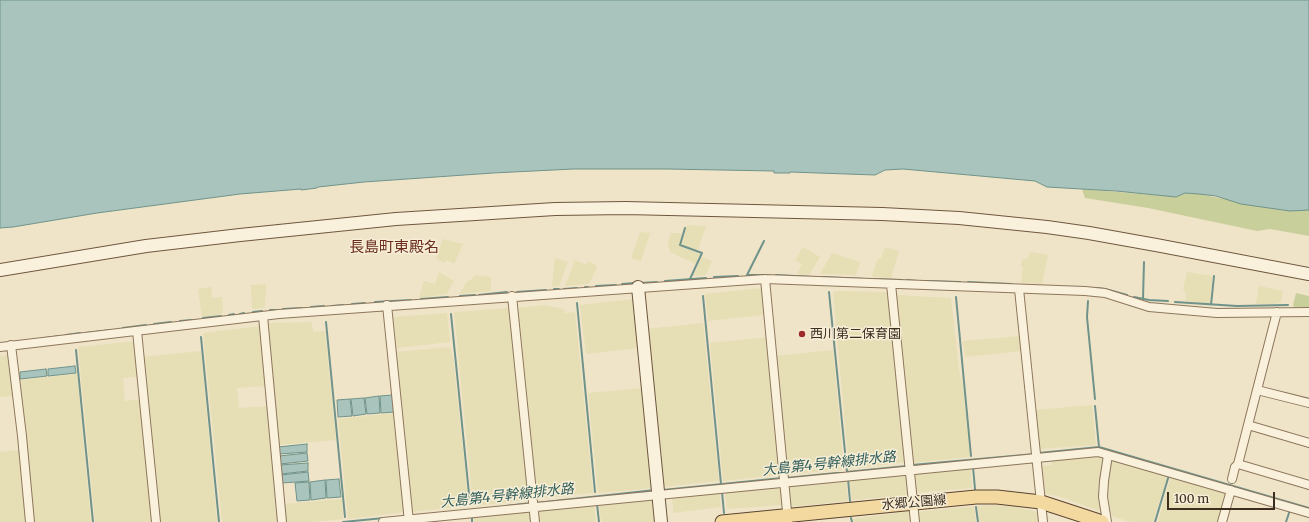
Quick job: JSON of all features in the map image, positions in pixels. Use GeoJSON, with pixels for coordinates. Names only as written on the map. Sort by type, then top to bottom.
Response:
{"type":"FeatureCollection","features":[{"type":"Feature","properties":{"kind":"main road","name":"水郷公園線"},"geometry":{"type":"LineString","coordinates":[[722,522],[788,519],[913,503],[976,497],[997,497],[1041,502],[1102,522]]}},
{"type":"Feature","properties":{"kind":"street"},"geometry":{"type":"LineString","coordinates":[[0,270],[146,246],[396,219],[554,209],[634,208],[882,214],[959,218],[1089,233],[1156,244],[1309,274]]}},
{"type":"Feature","properties":{"kind":"street"},"geometry":{"type":"LineString","coordinates":[[765,279],[788,519]]}},
{"type":"Feature","properties":{"kind":"street"},"geometry":{"type":"LineString","coordinates":[[0,347],[262,316],[512,296],[765,279],[1085,291],[1105,293],[1149,306],[1217,314],[1309,312]]}},
{"type":"Feature","properties":{"kind":"street"},"geometry":{"type":"LineString","coordinates":[[891,284],[915,522]]}},
{"type":"Feature","properties":{"kind":"street"},"geometry":{"type":"LineString","coordinates":[[638,287],[661,522]]}},
{"type":"Feature","properties":{"kind":"street"},"geometry":{"type":"LineString","coordinates":[[1019,289],[1043,522]]}},
{"type":"Feature","properties":{"kind":"street"},"geometry":{"type":"LineString","coordinates":[[512,296],[535,522]]}},
{"type":"Feature","properties":{"kind":"street"},"geometry":{"type":"LineString","coordinates":[[387,306],[409,518]]}},
{"type":"Feature","properties":{"kind":"street"},"geometry":{"type":"LineString","coordinates":[[1232,479],[1235,467],[1238,464],[1277,312]]}},
{"type":"Feature","properties":{"kind":"street"},"geometry":{"type":"LineString","coordinates":[[262,316],[282,522]]}},
{"type":"Feature","properties":{"kind":"street"},"geometry":{"type":"LineString","coordinates":[[137,330],[156,522]]}},
{"type":"Feature","properties":{"kind":"street"},"geometry":{"type":"LineString","coordinates":[[11,345],[22,436],[30,522]]}},
{"type":"Feature","properties":{"kind":"street"},"geometry":{"type":"LineString","coordinates":[[1257,390],[1309,403]]}},
{"type":"Feature","properties":{"kind":"street"},"geometry":{"type":"LineString","coordinates":[[1248,425],[1309,443]]}},
{"type":"Feature","properties":{"kind":"street"},"geometry":{"type":"LineString","coordinates":[[383,522],[658,491],[1035,455],[1098,452],[1309,513]]}},
{"type":"Feature","properties":{"kind":"street"},"geometry":{"type":"LineString","coordinates":[[1107,522],[1103,497],[1108,455]]}},
{"type":"Feature","properties":{"kind":"street"},"geometry":{"type":"LineString","coordinates":[[1238,464],[1309,485]]}},
{"type":"Feature","properties":{"kind":"street"},"geometry":{"type":"LineString","coordinates":[[1222,522],[1231,490]]}},
{"type":"Feature","properties":{"kind":"shaded area"},"geometry":{"type":"Polygon","coordinates":[[[687,225],[706,226],[698,250],[681,245],[687,225]]]}},
{"type":"Feature","properties":{"kind":"shaded area"},"geometry":{"type":"Polygon","coordinates":[[[640,232],[650,233],[641,261],[631,258],[640,232]]]}},
{"type":"Feature","properties":{"kind":"shaded area"},"geometry":{"type":"Polygon","coordinates":[[[671,233],[682,234],[679,246],[700,254],[696,264],[670,252],[668,242],[671,233]]]}},
{"type":"Feature","properties":{"kind":"shaded area"},"geometry":{"type":"Polygon","coordinates":[[[443,239],[463,244],[454,264],[447,260],[444,263],[436,258],[443,239]]]}},
{"type":"Feature","properties":{"kind":"shaded area"},"geometry":{"type":"Polygon","coordinates":[[[803,247],[820,257],[809,275],[797,274],[802,264],[795,260],[803,247]]]}},
{"type":"Feature","properties":{"kind":"shaded area"},"geometry":{"type":"Polygon","coordinates":[[[885,247],[899,251],[891,278],[873,277],[872,276],[877,260],[881,258],[885,247]]]}},
{"type":"Feature","properties":{"kind":"shaded area"},"geometry":{"type":"Polygon","coordinates":[[[1031,252],[1048,255],[1042,284],[1021,283],[1023,267],[1021,266],[1022,259],[1027,259],[1031,252]]]}},
{"type":"Feature","properties":{"kind":"shaded area"},"geometry":{"type":"Polygon","coordinates":[[[832,253],[860,262],[856,275],[820,274],[832,253]]]}},
{"type":"Feature","properties":{"kind":"shaded area"},"geometry":{"type":"Polygon","coordinates":[[[702,257],[712,261],[706,275],[693,276],[702,257]]]}},
{"type":"Feature","properties":{"kind":"shaded area"},"geometry":{"type":"Polygon","coordinates":[[[555,258],[568,262],[559,286],[552,287],[555,258]]]}},
{"type":"Feature","properties":{"kind":"shaded area"},"geometry":{"type":"Polygon","coordinates":[[[575,260],[586,265],[588,261],[597,267],[589,284],[565,286],[575,260]]]}},
{"type":"Feature","properties":{"kind":"shaded area"},"geometry":{"type":"Polygon","coordinates":[[[439,272],[454,281],[447,294],[419,298],[424,281],[435,284],[439,272]]]}},
{"type":"Feature","properties":{"kind":"shaded area"},"geometry":{"type":"Polygon","coordinates":[[[1187,272],[1212,276],[1210,304],[1185,301],[1186,295],[1183,289],[1187,272]]]}},
{"type":"Feature","properties":{"kind":"shaded area"},"geometry":{"type":"Polygon","coordinates":[[[475,275],[491,277],[491,291],[459,294],[468,280],[470,281],[475,275]]]}},
{"type":"Feature","properties":{"kind":"shaded area"},"geometry":{"type":"Polygon","coordinates":[[[266,284],[265,308],[252,309],[251,285],[266,284]]]}},
{"type":"Feature","properties":{"kind":"shaded area"},"geometry":{"type":"Polygon","coordinates":[[[1259,286],[1283,291],[1281,302],[1274,304],[1256,304],[1259,286]]]}},
{"type":"Feature","properties":{"kind":"shaded area"},"geometry":{"type":"Polygon","coordinates":[[[211,287],[212,298],[222,297],[222,314],[202,317],[198,289],[211,287]]]}},
{"type":"Feature","properties":{"kind":"shaded area"},"geometry":{"type":"Polygon","coordinates":[[[761,288],[764,315],[708,321],[705,294],[761,288]]]}},
{"type":"Feature","properties":{"kind":"shaded area"},"geometry":{"type":"Polygon","coordinates":[[[836,291],[888,292],[906,462],[849,469],[833,293],[836,291]]]}},
{"type":"Feature","properties":{"kind":"shaded area"},"geometry":{"type":"Polygon","coordinates":[[[896,295],[951,298],[960,377],[962,377],[970,457],[911,463],[896,295]]]}},
{"type":"Feature","properties":{"kind":"shaded area"},"geometry":{"type":"Polygon","coordinates":[[[634,299],[639,348],[586,354],[580,305],[634,299]]]}},
{"type":"Feature","properties":{"kind":"shaded area"},"geometry":{"type":"Polygon","coordinates":[[[544,305],[564,309],[565,313],[575,312],[593,493],[535,499],[518,308],[544,305]]]}},
{"type":"Feature","properties":{"kind":"shaded area"},"geometry":{"type":"Polygon","coordinates":[[[511,308],[529,500],[473,506],[454,312],[511,308]]]}},
{"type":"Feature","properties":{"kind":"shaded area"},"geometry":{"type":"Polygon","coordinates":[[[447,313],[450,342],[397,348],[393,317],[447,313]]]}},
{"type":"Feature","properties":{"kind":"shaded area"},"geometry":{"type":"Polygon","coordinates":[[[312,322],[313,332],[325,331],[336,440],[277,445],[266,323],[312,322]]]}},
{"type":"Feature","properties":{"kind":"shaded area"},"geometry":{"type":"Polygon","coordinates":[[[703,323],[719,481],[661,487],[645,329],[703,323]]]}},
{"type":"Feature","properties":{"kind":"shaded area"},"geometry":{"type":"Polygon","coordinates":[[[261,326],[267,386],[237,388],[239,408],[269,406],[280,522],[222,522],[203,333],[261,326]]]}},
{"type":"Feature","properties":{"kind":"shaded area"},"geometry":{"type":"Polygon","coordinates":[[[1020,336],[1021,351],[965,357],[963,341],[1020,336]]]}},
{"type":"Feature","properties":{"kind":"shaded area"},"geometry":{"type":"Polygon","coordinates":[[[768,337],[781,475],[723,481],[710,343],[768,337]]]}},
{"type":"Feature","properties":{"kind":"shaded area"},"geometry":{"type":"Polygon","coordinates":[[[137,341],[140,376],[123,378],[125,401],[142,399],[154,522],[95,522],[78,347],[137,341]]]}},
{"type":"Feature","properties":{"kind":"shaded area"},"geometry":{"type":"Polygon","coordinates":[[[450,347],[453,358],[469,506],[411,512],[395,352],[450,347]]]}},
{"type":"Feature","properties":{"kind":"shaded area"},"geometry":{"type":"Polygon","coordinates":[[[833,350],[844,469],[786,475],[774,356],[833,350]]]}},
{"type":"Feature","properties":{"kind":"shaded area"},"geometry":{"type":"Polygon","coordinates":[[[201,351],[217,522],[158,522],[142,357],[201,351]]]}},
{"type":"Feature","properties":{"kind":"shaded area"},"geometry":{"type":"Polygon","coordinates":[[[10,355],[14,396],[0,397],[0,356],[10,355]]]}},
{"type":"Feature","properties":{"kind":"shaded area"},"geometry":{"type":"Polygon","coordinates":[[[77,374],[91,522],[32,522],[18,380],[77,374]]]}},
{"type":"Feature","properties":{"kind":"shaded area"},"geometry":{"type":"Polygon","coordinates":[[[643,388],[653,488],[598,493],[588,393],[643,388]]]}},
{"type":"Feature","properties":{"kind":"shaded area"},"geometry":{"type":"Polygon","coordinates":[[[1092,405],[1096,445],[1038,449],[1035,410],[1092,405]]]}},
{"type":"Feature","properties":{"kind":"shaded area"},"geometry":{"type":"Polygon","coordinates":[[[395,413],[405,512],[348,519],[338,419],[395,413]]]}},
{"type":"Feature","properties":{"kind":"shaded area"},"geometry":{"type":"Polygon","coordinates":[[[20,450],[27,522],[0,522],[0,452],[20,450]]]}},
{"type":"Feature","properties":{"kind":"shaded area"},"geometry":{"type":"Polygon","coordinates":[[[1097,454],[1103,457],[1098,494],[1101,508],[1100,511],[1058,496],[1045,494],[1042,466],[1052,465],[1052,459],[1097,454]]]}},
{"type":"Feature","properties":{"kind":"shaded area"},"geometry":{"type":"Polygon","coordinates":[[[1111,460],[1168,474],[1153,522],[1130,522],[1112,516],[1107,491],[1111,460]]]}},
{"type":"Feature","properties":{"kind":"shaded area"},"geometry":{"type":"Polygon","coordinates":[[[970,466],[972,488],[914,493],[912,473],[970,466]]]}},
{"type":"Feature","properties":{"kind":"shaded area"},"geometry":{"type":"Polygon","coordinates":[[[908,473],[910,495],[852,500],[849,478],[908,473]]]}},
{"type":"Feature","properties":{"kind":"shaded area"},"geometry":{"type":"Polygon","coordinates":[[[1171,476],[1228,491],[1218,522],[1158,522],[1171,476]]]}},
{"type":"Feature","properties":{"kind":"shaded area"},"geometry":{"type":"Polygon","coordinates":[[[846,478],[848,501],[789,507],[787,486],[846,478]]]}},
{"type":"Feature","properties":{"kind":"shaded area"},"geometry":{"type":"Polygon","coordinates":[[[782,485],[783,505],[727,509],[725,491],[782,485]]]}},
{"type":"Feature","properties":{"kind":"shaded area"},"geometry":{"type":"Polygon","coordinates":[[[719,491],[721,507],[673,513],[672,495],[719,491]]]}},
{"type":"Feature","properties":{"kind":"shaded area"},"geometry":{"type":"Polygon","coordinates":[[[655,498],[657,522],[601,522],[599,504],[655,498]]]}},
{"type":"Feature","properties":{"kind":"shaded area"},"geometry":{"type":"Polygon","coordinates":[[[342,499],[343,519],[313,522],[285,522],[283,504],[342,499]]]}},
{"type":"Feature","properties":{"kind":"shaded area"},"geometry":{"type":"Polygon","coordinates":[[[594,504],[596,522],[537,522],[536,510],[594,504]]]}},
{"type":"Feature","properties":{"kind":"shaded area"},"geometry":{"type":"Polygon","coordinates":[[[995,505],[1016,507],[1038,512],[1038,522],[980,522],[978,506],[995,505]]]}},
{"type":"Feature","properties":{"kind":"shaded area"},"geometry":{"type":"Polygon","coordinates":[[[974,506],[976,522],[917,522],[916,512],[974,506]]]}},
{"type":"Feature","properties":{"kind":"shaded area"},"geometry":{"type":"Polygon","coordinates":[[[531,510],[532,522],[474,522],[474,516],[531,510]]]}},
{"type":"Feature","properties":{"kind":"shaded area"},"geometry":{"type":"Polygon","coordinates":[[[909,511],[912,514],[913,522],[854,522],[853,519],[909,511]]]}},
{"type":"Feature","properties":{"kind":"green space"},"geometry":{"type":"Polygon","coordinates":[[[1082,189],[1176,197],[1185,193],[1199,194],[1281,210],[1309,210],[1309,236],[1270,229],[1257,231],[1148,208],[1085,198],[1082,189]]]}},
{"type":"Feature","properties":{"kind":"green space"},"geometry":{"type":"Polygon","coordinates":[[[1296,293],[1309,296],[1309,307],[1294,307],[1293,305],[1296,293]]]}},
{"type":"Feature","properties":{"kind":"water"},"geometry":{"type":"Polygon","coordinates":[[[0,0],[1309,0],[1309,210],[1290,211],[1241,204],[1216,196],[1199,194],[1185,193],[1176,197],[1116,191],[1047,187],[1035,181],[903,169],[885,170],[875,175],[790,172],[774,173],[774,171],[573,169],[364,182],[301,190],[240,194],[97,213],[0,228],[0,0]]]}},
{"type":"Feature","properties":{"kind":"water"},"geometry":{"type":"Polygon","coordinates":[[[75,366],[76,373],[48,376],[48,369],[75,366]]]}},
{"type":"Feature","properties":{"kind":"water"},"geometry":{"type":"Polygon","coordinates":[[[46,369],[47,376],[20,379],[20,372],[46,369]]]}},
{"type":"Feature","properties":{"kind":"water"},"geometry":{"type":"Polygon","coordinates":[[[393,395],[394,412],[381,413],[380,396],[393,395]]]}},
{"type":"Feature","properties":{"kind":"water"},"geometry":{"type":"Polygon","coordinates":[[[379,396],[380,413],[367,414],[365,398],[379,396]]]}},
{"type":"Feature","properties":{"kind":"water"},"geometry":{"type":"Polygon","coordinates":[[[364,398],[366,414],[353,416],[351,399],[364,398]]]}},
{"type":"Feature","properties":{"kind":"water"},"geometry":{"type":"Polygon","coordinates":[[[350,399],[352,416],[338,417],[337,400],[350,399]]]}},
{"type":"Feature","properties":{"kind":"water"},"geometry":{"type":"Polygon","coordinates":[[[307,444],[307,452],[279,454],[278,447],[307,444]]]}},
{"type":"Feature","properties":{"kind":"water"},"geometry":{"type":"Polygon","coordinates":[[[307,453],[308,461],[280,464],[279,456],[307,453]]]}},
{"type":"Feature","properties":{"kind":"water"},"geometry":{"type":"Polygon","coordinates":[[[308,463],[308,471],[281,474],[280,465],[308,463]]]}},
{"type":"Feature","properties":{"kind":"water"},"geometry":{"type":"Polygon","coordinates":[[[308,472],[309,481],[282,483],[281,475],[308,472]]]}},
{"type":"Feature","properties":{"kind":"water"},"geometry":{"type":"Polygon","coordinates":[[[339,479],[341,497],[327,498],[326,480],[339,479]]]}},
{"type":"Feature","properties":{"kind":"water"},"geometry":{"type":"Polygon","coordinates":[[[325,480],[326,498],[311,500],[310,482],[325,480]]]}},
{"type":"Feature","properties":{"kind":"water"},"geometry":{"type":"Polygon","coordinates":[[[309,482],[310,500],[297,501],[295,483],[309,482]]]}},
{"type":"Feature","properties":{"kind":"waterway"},"geometry":{"type":"LineString","coordinates":[[685,228],[680,245],[702,253],[690,279]]}},
{"type":"Feature","properties":{"kind":"waterway"},"geometry":{"type":"LineString","coordinates":[[747,275],[764,241]]}},
{"type":"Feature","properties":{"kind":"waterway"},"geometry":{"type":"LineString","coordinates":[[1143,299],[1144,262]]}},
{"type":"Feature","properties":{"kind":"waterway"},"geometry":{"type":"LineString","coordinates":[[747,275],[766,275]]}},
{"type":"Feature","properties":{"kind":"waterway"},"geometry":{"type":"LineString","coordinates":[[776,275],[813,277]]}},
{"type":"Feature","properties":{"kind":"waterway"},"geometry":{"type":"LineString","coordinates":[[714,277],[738,276]]}},
{"type":"Feature","properties":{"kind":"waterway"},"geometry":{"type":"LineString","coordinates":[[1211,305],[1214,276]]}},
{"type":"Feature","properties":{"kind":"waterway"},"geometry":{"type":"LineString","coordinates":[[822,277],[865,279]]}},
{"type":"Feature","properties":{"kind":"waterway"},"geometry":{"type":"LineString","coordinates":[[665,281],[706,278]]}},
{"type":"Feature","properties":{"kind":"waterway"},"geometry":{"type":"LineString","coordinates":[[871,279],[902,280]]}},
{"type":"Feature","properties":{"kind":"waterway"},"geometry":{"type":"LineString","coordinates":[[907,280],[917,281]]}},
{"type":"Feature","properties":{"kind":"waterway"},"geometry":{"type":"LineString","coordinates":[[926,281],[960,282]]}},
{"type":"Feature","properties":{"kind":"waterway"},"geometry":{"type":"LineString","coordinates":[[641,283],[657,282]]}},
{"type":"Feature","properties":{"kind":"waterway"},"geometry":{"type":"LineString","coordinates":[[968,282],[1011,284]]}},
{"type":"Feature","properties":{"kind":"waterway"},"geometry":{"type":"LineString","coordinates":[[622,284],[635,283]]}},
{"type":"Feature","properties":{"kind":"waterway"},"geometry":{"type":"LineString","coordinates":[[596,286],[616,285]]}},
{"type":"Feature","properties":{"kind":"waterway"},"geometry":{"type":"LineString","coordinates":[[564,289],[577,288]]}},
{"type":"Feature","properties":{"kind":"waterway"},"geometry":{"type":"LineString","coordinates":[[1097,288],[1127,295]]}},
{"type":"Feature","properties":{"kind":"waterway"},"geometry":{"type":"LineString","coordinates":[[554,289],[559,289]]}},
{"type":"Feature","properties":{"kind":"waterway"},"geometry":{"type":"LineString","coordinates":[[517,292],[546,290]]}},
{"type":"Feature","properties":{"kind":"waterway"},"geometry":{"type":"LineString","coordinates":[[479,295],[507,292]]}},
{"type":"Feature","properties":{"kind":"waterway"},"geometry":{"type":"LineString","coordinates":[[829,292],[847,472]]}},
{"type":"Feature","properties":{"kind":"waterway"},"geometry":{"type":"LineString","coordinates":[[460,296],[475,295]]}},
{"type":"Feature","properties":{"kind":"waterway"},"geometry":{"type":"LineString","coordinates":[[703,296],[721,484]]}},
{"type":"Feature","properties":{"kind":"waterway"},"geometry":{"type":"LineString","coordinates":[[421,299],[448,297]]}},
{"type":"Feature","properties":{"kind":"waterway"},"geometry":{"type":"LineString","coordinates":[[956,297],[971,456]]}},
{"type":"Feature","properties":{"kind":"waterway"},"geometry":{"type":"LineString","coordinates":[[1134,297],[1149,300],[1168,301]]}},
{"type":"Feature","properties":{"kind":"waterway"},"geometry":{"type":"LineString","coordinates":[[375,302],[411,300]]}},
{"type":"Feature","properties":{"kind":"waterway"},"geometry":{"type":"LineString","coordinates":[[1088,301],[1087,317],[1095,399]]}},
{"type":"Feature","properties":{"kind":"waterway"},"geometry":{"type":"LineString","coordinates":[[1175,302],[1237,306],[1288,305]]}},
{"type":"Feature","properties":{"kind":"waterway"},"geometry":{"type":"LineString","coordinates":[[352,304],[365,303]]}},
{"type":"Feature","properties":{"kind":"waterway"},"geometry":{"type":"LineString","coordinates":[[577,303],[595,492]]}},
{"type":"Feature","properties":{"kind":"waterway"},"geometry":{"type":"LineString","coordinates":[[332,306],[343,305]]}},
{"type":"Feature","properties":{"kind":"waterway"},"geometry":{"type":"LineString","coordinates":[[311,307],[324,306]]}},
{"type":"Feature","properties":{"kind":"waterway"},"geometry":{"type":"LineString","coordinates":[[283,309],[302,308]]}},
{"type":"Feature","properties":{"kind":"waterway"},"geometry":{"type":"LineString","coordinates":[[270,310],[276,310]]}},
{"type":"Feature","properties":{"kind":"waterway"},"geometry":{"type":"LineString","coordinates":[[253,312],[262,311]]}},
{"type":"Feature","properties":{"kind":"waterway"},"geometry":{"type":"LineString","coordinates":[[240,314],[244,313]]}},
{"type":"Feature","properties":{"kind":"waterway"},"geometry":{"type":"LineString","coordinates":[[229,315],[234,314]]}},
{"type":"Feature","properties":{"kind":"waterway"},"geometry":{"type":"LineString","coordinates":[[451,314],[470,504]]}},
{"type":"Feature","properties":{"kind":"waterway"},"geometry":{"type":"LineString","coordinates":[[203,318],[221,316]]}},
{"type":"Feature","properties":{"kind":"waterway"},"geometry":{"type":"LineString","coordinates":[[180,321],[192,320]]}},
{"type":"Feature","properties":{"kind":"waterway"},"geometry":{"type":"LineString","coordinates":[[154,324],[171,322]]}},
{"type":"Feature","properties":{"kind":"waterway"},"geometry":{"type":"LineString","coordinates":[[326,322],[345,517]]}},
{"type":"Feature","properties":{"kind":"waterway"},"geometry":{"type":"LineString","coordinates":[[123,328],[146,325]]}},
{"type":"Feature","properties":{"kind":"waterway"},"geometry":{"type":"LineString","coordinates":[[86,333],[111,330]]}},
{"type":"Feature","properties":{"kind":"waterway"},"geometry":{"type":"LineString","coordinates":[[66,335],[80,333]]}},
{"type":"Feature","properties":{"kind":"waterway"},"geometry":{"type":"LineString","coordinates":[[45,338],[60,336]]}},
{"type":"Feature","properties":{"kind":"waterway"},"geometry":{"type":"LineString","coordinates":[[201,337],[219,522]]}},
{"type":"Feature","properties":{"kind":"waterway"},"geometry":{"type":"LineString","coordinates":[[76,350],[93,522]]}},
{"type":"Feature","properties":{"kind":"waterway"},"geometry":{"type":"LineString","coordinates":[[1095,406],[1099,447]]}},
{"type":"Feature","properties":{"kind":"waterway","name":"大島第4号幹線排水路"},"geometry":{"type":"LineString","coordinates":[[1039,453],[1099,447],[1309,508]]}},
{"type":"Feature","properties":{"kind":"waterway","name":"大島第4号幹線排水路"},"geometry":{"type":"LineString","coordinates":[[912,465],[1035,454]]}},
{"type":"Feature","properties":{"kind":"waterway","name":"大島第4号幹線排水路"},"geometry":{"type":"LineString","coordinates":[[786,478],[907,466]]}},
{"type":"Feature","properties":{"kind":"waterway"},"geometry":{"type":"LineString","coordinates":[[973,467],[975,489]]}},
{"type":"Feature","properties":{"kind":"waterway"},"geometry":{"type":"LineString","coordinates":[[1155,522],[1169,475]]}},
{"type":"Feature","properties":{"kind":"waterway","name":"大島第4号幹線排水路"},"geometry":{"type":"LineString","coordinates":[[663,490],[782,478]]}},
{"type":"Feature","properties":{"kind":"waterway"},"geometry":{"type":"LineString","coordinates":[[848,479],[850,501]]}},
{"type":"Feature","properties":{"kind":"waterway","name":"大島第4号幹線排水路"},"geometry":{"type":"LineString","coordinates":[[536,503],[655,490]]}},
{"type":"Feature","properties":{"kind":"waterway"},"geometry":{"type":"LineString","coordinates":[[722,492],[724,513]]}},
{"type":"Feature","properties":{"kind":"waterway","name":"大島第4号幹線排水路"},"geometry":{"type":"LineString","coordinates":[[506,506],[531,503]]}},
{"type":"Feature","properties":{"kind":"waterway"},"geometry":{"type":"LineString","coordinates":[[597,504],[599,522]]}},
{"type":"Feature","properties":{"kind":"waterway"},"geometry":{"type":"LineString","coordinates":[[976,507],[978,522]]}},
{"type":"Feature","properties":{"kind":"waterway"},"geometry":{"type":"LineString","coordinates":[[1286,522],[1290,510]]}},
{"type":"Feature","properties":{"kind":"waterway"},"geometry":{"type":"LineString","coordinates":[[472,517],[472,522]]}},
{"type":"Feature","properties":{"kind":"waterway","name":"大島第4号幹線排水路"},"geometry":{"type":"LineString","coordinates":[[343,522],[384,518]]}},
{"type":"Feature","properties":{"kind":"waterway"},"geometry":{"type":"LineString","coordinates":[[851,518],[852,522]]}},
{"type":"Feature","properties":{"kind":"place","name":"西川第二保育園"},"geometry":{"type":"Point","coordinates":[802,334]}},
{"type":"Feature","properties":{"kind":"district","name":"長島町東殿名"},"geometry":{"type":"Point","coordinates":[394,248]}}]}
